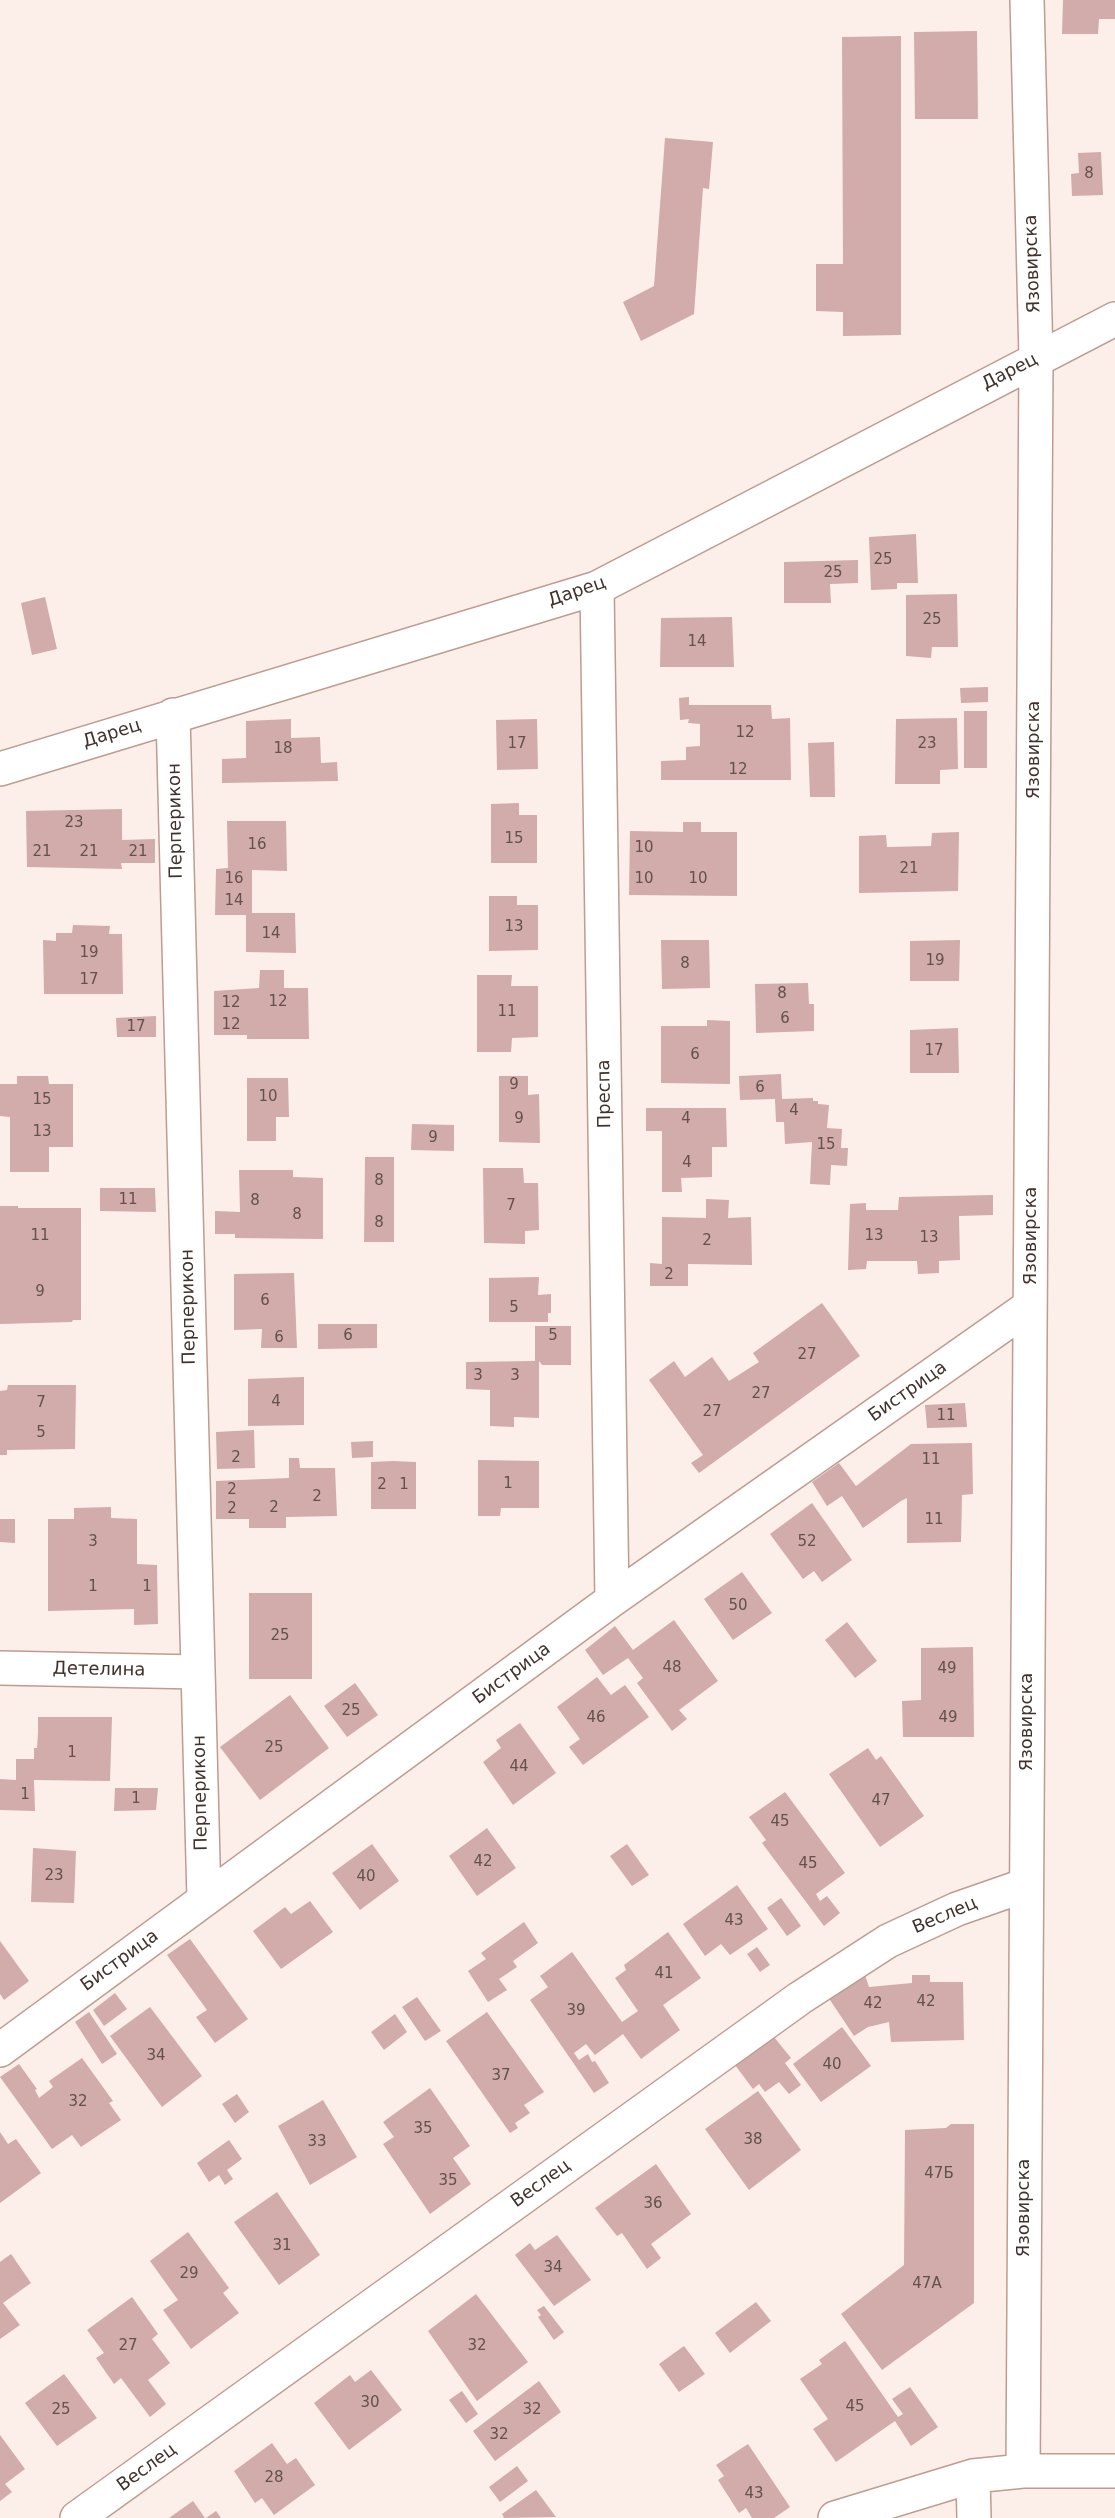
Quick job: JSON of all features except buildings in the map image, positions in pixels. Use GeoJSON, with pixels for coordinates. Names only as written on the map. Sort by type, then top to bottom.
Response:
{"type":"FeatureCollection","features":[{"type":"Feature","properties":{"kind":"street","name":"Язовирска"},"geometry":{"type":"LineString","coordinates":[[1023,2472],[1036,358],[1027,0]]}},
{"type":"Feature","properties":{"kind":"street","name":"Дарец"},"geometry":{"type":"LineString","coordinates":[[0,768],[597,588],[1115,319]]}},
{"type":"Feature","properties":{"kind":"street","name":"Преспа"},"geometry":{"type":"LineString","coordinates":[[597,588],[612,1600]]}},
{"type":"Feature","properties":{"kind":"street","name":"Перперикон"},"geometry":{"type":"LineString","coordinates":[[173,715],[204,1899]]}},
{"type":"Feature","properties":{"kind":"street","name":"Бистрица"},"geometry":{"type":"LineString","coordinates":[[0,2050],[612,1600],[1030,1306]]}},
{"type":"Feature","properties":{"kind":"street","name":"Детелина"},"geometry":{"type":"LineString","coordinates":[[0,1668],[198,1672]]}},
{"type":"Feature","properties":{"kind":"street","name":"Веслец"},"geometry":{"type":"LineString","coordinates":[[77,2518],[800,1998],[888,1941],[957,1909],[1026,1885]]}},
{"type":"Feature","properties":{"kind":"street"},"geometry":{"type":"LineString","coordinates":[[835,2518],[973,2476],[1023,2472],[1115,2471]]}},
{"type":"Feature","properties":{"kind":"street"},"geometry":{"type":"LineString","coordinates":[[973,2476],[974,2518]]}}]}
